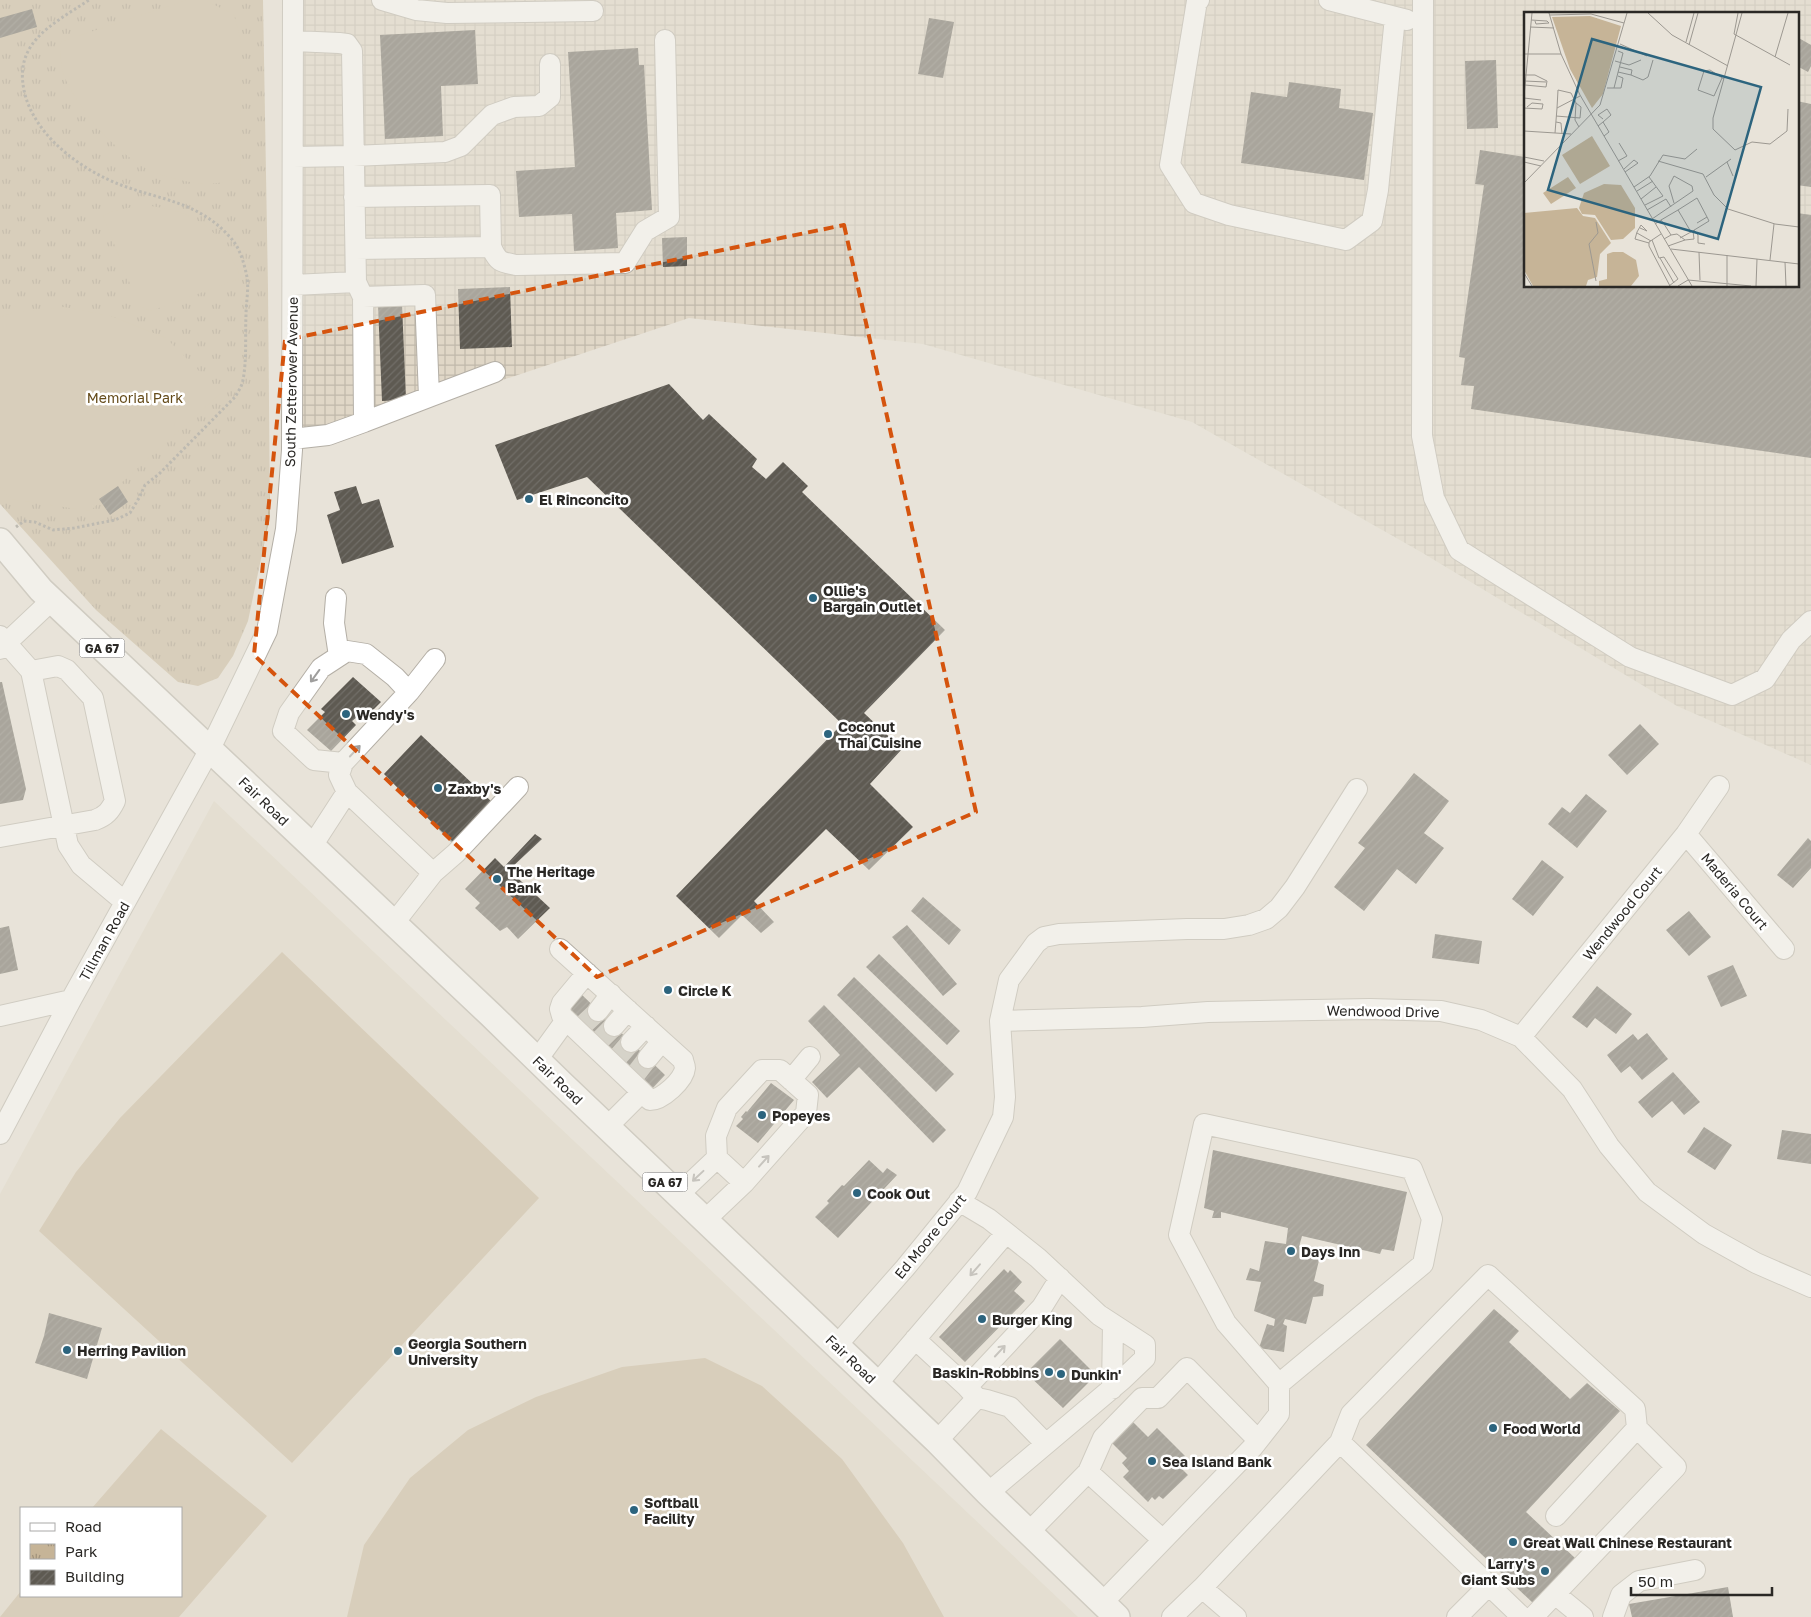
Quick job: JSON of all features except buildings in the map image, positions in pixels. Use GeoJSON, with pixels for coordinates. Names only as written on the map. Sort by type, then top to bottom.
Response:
{"type":"FeatureCollection","features":[{"type":"Feature","properties":{"kind":"main road","name":"Fair Road"},"geometry":{"type":"LineString","coordinates":[[7,535],[41,590],[837,1345],[1110,1610]]}},
{"type":"Feature","properties":{"kind":"street","name":"South Zetterower Avenue"},"geometry":{"type":"LineString","coordinates":[[210,749],[267,630],[286,529],[292,439],[293,0]]}},
{"type":"Feature","properties":{"kind":"street"},"geometry":{"type":"LineString","coordinates":[[382,0],[416,10],[447,13],[593,11]]}},
{"type":"Feature","properties":{"kind":"street"},"geometry":{"type":"LineString","coordinates":[[1199,0],[1197,1],[1170,165],[1194,203],[1229,215],[1346,240],[1372,220],[1378,190],[1395,17]]}},
{"type":"Feature","properties":{"kind":"street"},"geometry":{"type":"LineString","coordinates":[[1329,0],[1423,25]]}},
{"type":"Feature","properties":{"kind":"street"},"geometry":{"type":"LineString","coordinates":[[1423,0],[1422,436],[1434,498],[1459,550],[1630,657],[1732,696],[1765,679],[1791,640],[1811,621]]}},
{"type":"Feature","properties":{"kind":"street"},"geometry":{"type":"LineString","coordinates":[[354,197],[490,195],[491,247],[496,257],[502,263],[516,265],[625,262],[646,231],[669,217],[665,40]]}},
{"type":"Feature","properties":{"kind":"street"},"geometry":{"type":"LineString","coordinates":[[294,41],[347,44],[352,51],[354,197],[364,422]]}},
{"type":"Feature","properties":{"kind":"street"},"geometry":{"type":"LineString","coordinates":[[293,157],[445,152],[461,146],[492,115],[514,107],[539,106],[550,96],[550,64]]}},
{"type":"Feature","properties":{"kind":"street"},"geometry":{"type":"LineString","coordinates":[[356,249],[491,247]]}},
{"type":"Feature","properties":{"kind":"street"},"geometry":{"type":"LineString","coordinates":[[292,285],[425,295],[429,397]]}},
{"type":"Feature","properties":{"kind":"street"},"geometry":{"type":"LineString","coordinates":[[292,439],[328,435],[495,372]]}},
{"type":"Feature","properties":{"kind":"street"},"geometry":{"type":"LineString","coordinates":[[336,598],[334,623],[339,656]]}},
{"type":"Feature","properties":{"kind":"street"},"geometry":{"type":"LineString","coordinates":[[52,600],[2,643],[31,671],[68,845],[81,864],[126,902]]}},
{"type":"Feature","properties":{"kind":"street"},"geometry":{"type":"LineString","coordinates":[[343,763],[314,760],[283,731],[289,713],[321,668],[347,651],[366,654],[395,677],[409,692]]}},
{"type":"Feature","properties":{"kind":"street"},"geometry":{"type":"LineString","coordinates":[[433,873],[347,792],[339,775],[343,763],[409,692],[435,659]]}},
{"type":"Feature","properties":{"kind":"street"},"geometry":{"type":"LineString","coordinates":[[0,837],[95,820],[105,816],[112,809],[115,801],[93,698],[67,670],[58,666],[31,671]]}},
{"type":"Feature","properties":{"kind":"street","name":"Tillman Road"},"geometry":{"type":"LineString","coordinates":[[0,1134],[71,1000],[210,749]]}},
{"type":"Feature","properties":{"kind":"street","name":"Wendwood Court"},"geometry":{"type":"LineString","coordinates":[[1521,1038],[1686,834],[1719,786]]}},
{"type":"Feature","properties":{"kind":"street"},"geometry":{"type":"LineString","coordinates":[[394,923],[433,873],[456,853],[518,787]]}},
{"type":"Feature","properties":{"kind":"street","name":"Ed Moore Court"},"geometry":{"type":"LineString","coordinates":[[837,1345],[905,1268],[967,1192],[1003,1117],[1005,1097],[1000,1021],[1009,980],[1036,943],[1044,937],[1058,934],[1224,929],[1249,925],[1266,919],[1279,908],[1294,887],[1356,789]]}},
{"type":"Feature","properties":{"kind":"street"},"geometry":{"type":"LineString","coordinates":[[312,846],[347,792]]}},
{"type":"Feature","properties":{"kind":"street","name":"Maderia Court"},"geometry":{"type":"LineString","coordinates":[[1686,834],[1784,949]]}},
{"type":"Feature","properties":{"kind":"street"},"geometry":{"type":"LineString","coordinates":[[560,948],[588,972],[682,1060],[685,1068],[680,1078],[664,1095],[655,1100],[650,1100],[636,1082],[614,1060],[575,1025],[562,1016],[560,1009],[562,1003],[588,972]]}},
{"type":"Feature","properties":{"kind":"street"},"geometry":{"type":"LineString","coordinates":[[598,1010],[611,994]]}},
{"type":"Feature","properties":{"kind":"street"},"geometry":{"type":"LineString","coordinates":[[0,1016],[71,1000]]}},
{"type":"Feature","properties":{"kind":"street","name":"Wendwood Drive"},"geometry":{"type":"LineString","coordinates":[[1000,1021],[1142,1017],[1208,1012],[1370,1008],[1441,1010],[1481,1020],[1521,1038],[1572,1089],[1608,1146],[1647,1192],[1704,1234],[1756,1263],[1811,1287]]}},
{"type":"Feature","properties":{"kind":"street"},"geometry":{"type":"LineString","coordinates":[[614,1026],[628,1010]]}},
{"type":"Feature","properties":{"kind":"street"},"geometry":{"type":"LineString","coordinates":[[537,1060],[575,1025]]}},
{"type":"Feature","properties":{"kind":"street"},"geometry":{"type":"LineString","coordinates":[[631,1042],[646,1026]]}},
{"type":"Feature","properties":{"kind":"street"},"geometry":{"type":"LineString","coordinates":[[648,1058],[662,1041]]}},
{"type":"Feature","properties":{"kind":"street"},"geometry":{"type":"LineString","coordinates":[[791,1080],[810,1057]]}},
{"type":"Feature","properties":{"kind":"street"},"geometry":{"type":"LineString","coordinates":[[705,1220],[744,1183],[806,1113],[808,1095],[780,1070],[762,1070],[726,1108],[716,1136],[717,1158],[744,1183]]}},
{"type":"Feature","properties":{"kind":"street"},"geometry":{"type":"LineString","coordinates":[[720,1124],[737,1112],[765,1078],[773,1078],[797,1096],[799,1105],[781,1130],[782,1141]]}},
{"type":"Feature","properties":{"kind":"street"},"geometry":{"type":"LineString","coordinates":[[607,1127],[636,1082]]}},
{"type":"Feature","properties":{"kind":"street"},"geometry":{"type":"LineString","coordinates":[[1110,1610],[1163,1540],[1258,1440],[1279,1414],[1279,1384],[1226,1323],[1179,1235],[1204,1124],[1412,1169],[1432,1219],[1422,1264],[1279,1384]]}},
{"type":"Feature","properties":{"kind":"street"},"geometry":{"type":"LineString","coordinates":[[678,1195],[717,1158]]}},
{"type":"Feature","properties":{"kind":"street"},"geometry":{"type":"LineString","coordinates":[[959,1200],[989,1219],[1060,1278],[1099,1315],[1146,1345],[1145,1358],[1112,1389],[988,1493]]}},
{"type":"Feature","properties":{"kind":"street"},"geometry":{"type":"LineString","coordinates":[[877,1384],[1006,1233]]}},
{"type":"Feature","properties":{"kind":"street"},"geometry":{"type":"LineString","coordinates":[[1172,1617],[1202,1588],[1340,1442],[1351,1414],[1488,1275],[1635,1409],[1637,1428],[1676,1467],[1536,1615],[1489,1585],[1340,1442]]}},
{"type":"Feature","properties":{"kind":"street"},"geometry":{"type":"LineString","coordinates":[[937,1441],[972,1392],[1042,1307],[1060,1278]]}},
{"type":"Feature","properties":{"kind":"street"},"geometry":{"type":"LineString","coordinates":[[1112,1389],[1113,1324]]}},
{"type":"Feature","properties":{"kind":"street"},"geometry":{"type":"LineString","coordinates":[[915,1339],[972,1392],[987,1400],[1010,1407],[1046,1444]]}},
{"type":"Feature","properties":{"kind":"street"},"geometry":{"type":"LineString","coordinates":[[1029,1532],[1088,1472],[1103,1438],[1142,1398],[1158,1398],[1187,1368],[1258,1440]]}},
{"type":"Feature","properties":{"kind":"street"},"geometry":{"type":"LineString","coordinates":[[1556,1516],[1637,1428]]}},
{"type":"Feature","properties":{"kind":"street"},"geometry":{"type":"LineString","coordinates":[[1088,1472],[1163,1540]]}},
{"type":"Feature","properties":{"kind":"street"},"geometry":{"type":"LineString","coordinates":[[1613,1617],[1620,1595],[1638,1581],[1695,1570]]}},
{"type":"Feature","properties":{"kind":"street"},"geometry":{"type":"LineString","coordinates":[[1457,1617],[1489,1585]]}},
{"type":"Feature","properties":{"kind":"street"},"geometry":{"type":"LineString","coordinates":[[1202,1588],[1236,1617]]}},
{"type":"Feature","properties":{"kind":"street"},"geometry":{"type":"LineString","coordinates":[[1555,1594],[1583,1617]]}},
{"type":"Feature","properties":{"kind":"path"},"geometry":{"type":"LineString","coordinates":[[7,535],[24,521],[35,522],[53,530],[115,520],[130,513],[145,485],[159,474],[235,397],[243,381],[247,280],[242,256],[230,237],[212,221],[189,206],[120,184],[92,170],[63,151],[42,131],[30,109],[23,86],[22,63],[36,39],[47,28],[89,0]]}},
{"type":"Feature","properties":{"kind":"highlighted area"},"geometry":{"type":"Polygon","coordinates":[[[844,225],[976,812],[597,977],[254,655],[285,340],[844,225]]]}},
{"type":"Feature","properties":{"kind":"shaded area"},"geometry":{"type":"Polygon","coordinates":[[[293,0],[1811,0],[1811,765],[1677,706],[1421,552],[1192,422],[923,344],[689,318],[292,450],[293,0]]]}},
{"type":"Feature","properties":{"kind":"shaded area","name":"Georgia Southern University"},"geometry":{"type":"Polygon","coordinates":[[[214,801],[1078,1617],[0,1617],[0,1194],[214,801]]]}},
{"type":"Feature","properties":{"kind":"green space","name":"Memorial Park"},"geometry":{"type":"Polygon","coordinates":[[[0,0],[263,0],[270,516],[248,621],[233,656],[218,678],[198,686],[178,682],[96,610],[0,504],[0,0]]]}},
{"type":"Feature","properties":{"kind":"green space"},"geometry":{"type":"Polygon","coordinates":[[[187,0],[205,0],[234,15],[240,37],[241,179],[211,184],[200,183],[168,177],[147,169],[122,151],[99,129],[79,104],[64,76],[61,64],[60,42],[187,0]]]}},
{"type":"Feature","properties":{"kind":"green space"},"geometry":{"type":"Polygon","coordinates":[[[143,205],[178,212],[204,225],[225,246],[241,278],[151,311],[139,306],[103,216],[113,211],[143,205]]]}},
{"type":"Feature","properties":{"kind":"green space"},"geometry":{"type":"Polygon","coordinates":[[[64,307],[111,316],[166,338],[221,393],[90,511],[11,499],[0,486],[0,317],[14,312],[64,307]]]}},
{"type":"Feature","properties":{"kind":"green space"},"geometry":{"type":"Polygon","coordinates":[[[282,952],[539,1198],[292,1463],[39,1231],[76,1172],[120,1118],[282,952]]]}},
{"type":"Feature","properties":{"kind":"green space","name":"Softball Facility"},"geometry":{"type":"Polygon","coordinates":[[[705,1358],[762,1386],[842,1459],[903,1543],[944,1617],[347,1617],[364,1545],[410,1478],[468,1430],[536,1397],[622,1367],[705,1358]]]}},
{"type":"Feature","properties":{"kind":"green space"},"geometry":{"type":"Polygon","coordinates":[[[161,1429],[267,1516],[179,1617],[0,1617],[20,1592],[20,1597],[182,1597],[182,1507],[93,1507],[161,1429]]]}},
{"type":"Feature","properties":{"kind":"tunnel"},"geometry":{"type":"LineString","coordinates":[[583,1025],[598,1011]]}},
{"type":"Feature","properties":{"kind":"tunnel"},"geometry":{"type":"LineString","coordinates":[[599,1041],[614,1026]]}},
{"type":"Feature","properties":{"kind":"tunnel"},"geometry":{"type":"LineString","coordinates":[[617,1058],[631,1042]]}},
{"type":"Feature","properties":{"kind":"tunnel"},"geometry":{"type":"LineString","coordinates":[[635,1075],[648,1058]]}},
{"type":"Feature","properties":{"kind":"place","name":"El Rinconcito"},"geometry":{"type":"Point","coordinates":[529,499]}},
{"type":"Feature","properties":{"kind":"place","name":"Ollie's Bargain Outlet"},"geometry":{"type":"Point","coordinates":[813,598]}},
{"type":"Feature","properties":{"kind":"place","name":"Wendy's"},"geometry":{"type":"Point","coordinates":[346,714]}},
{"type":"Feature","properties":{"kind":"place","name":"Coconut Thai Cuisine"},"geometry":{"type":"Point","coordinates":[828,734]}},
{"type":"Feature","properties":{"kind":"place","name":"Zaxby's"},"geometry":{"type":"Point","coordinates":[438,788]}},
{"type":"Feature","properties":{"kind":"place","name":"The Heritage Bank"},"geometry":{"type":"Point","coordinates":[497,879]}},
{"type":"Feature","properties":{"kind":"place","name":"Circle K"},"geometry":{"type":"Point","coordinates":[668,990]}},
{"type":"Feature","properties":{"kind":"place","name":"Popeyes"},"geometry":{"type":"Point","coordinates":[762,1115]}},
{"type":"Feature","properties":{"kind":"place","name":"Cook Out"},"geometry":{"type":"Point","coordinates":[857,1193]}},
{"type":"Feature","properties":{"kind":"place","name":"Days Inn"},"geometry":{"type":"Point","coordinates":[1291,1251]}},
{"type":"Feature","properties":{"kind":"place","name":"Burger King"},"geometry":{"type":"Point","coordinates":[982,1319]}},
{"type":"Feature","properties":{"kind":"place","name":"Herring Pavilion"},"geometry":{"type":"Point","coordinates":[67,1350]}},
{"type":"Feature","properties":{"kind":"place","name":"Georgia Southern University"},"geometry":{"type":"Point","coordinates":[398,1351]}},
{"type":"Feature","properties":{"kind":"place","name":"Baskin-Robbins"},"geometry":{"type":"Point","coordinates":[1049,1372]}},
{"type":"Feature","properties":{"kind":"place","name":"Dunkin'"},"geometry":{"type":"Point","coordinates":[1061,1374]}},
{"type":"Feature","properties":{"kind":"place","name":"Food World"},"geometry":{"type":"Point","coordinates":[1493,1428]}},
{"type":"Feature","properties":{"kind":"place","name":"Sea Island Bank"},"geometry":{"type":"Point","coordinates":[1152,1461]}},
{"type":"Feature","properties":{"kind":"place","name":"Softball Facility"},"geometry":{"type":"Point","coordinates":[634,1510]}},
{"type":"Feature","properties":{"kind":"place","name":"Great Wall Chinese Restaurant"},"geometry":{"type":"Point","coordinates":[1513,1542]}},
{"type":"Feature","properties":{"kind":"place","name":"Larry's Giant Subs"},"geometry":{"type":"Point","coordinates":[1545,1571]}}]}
